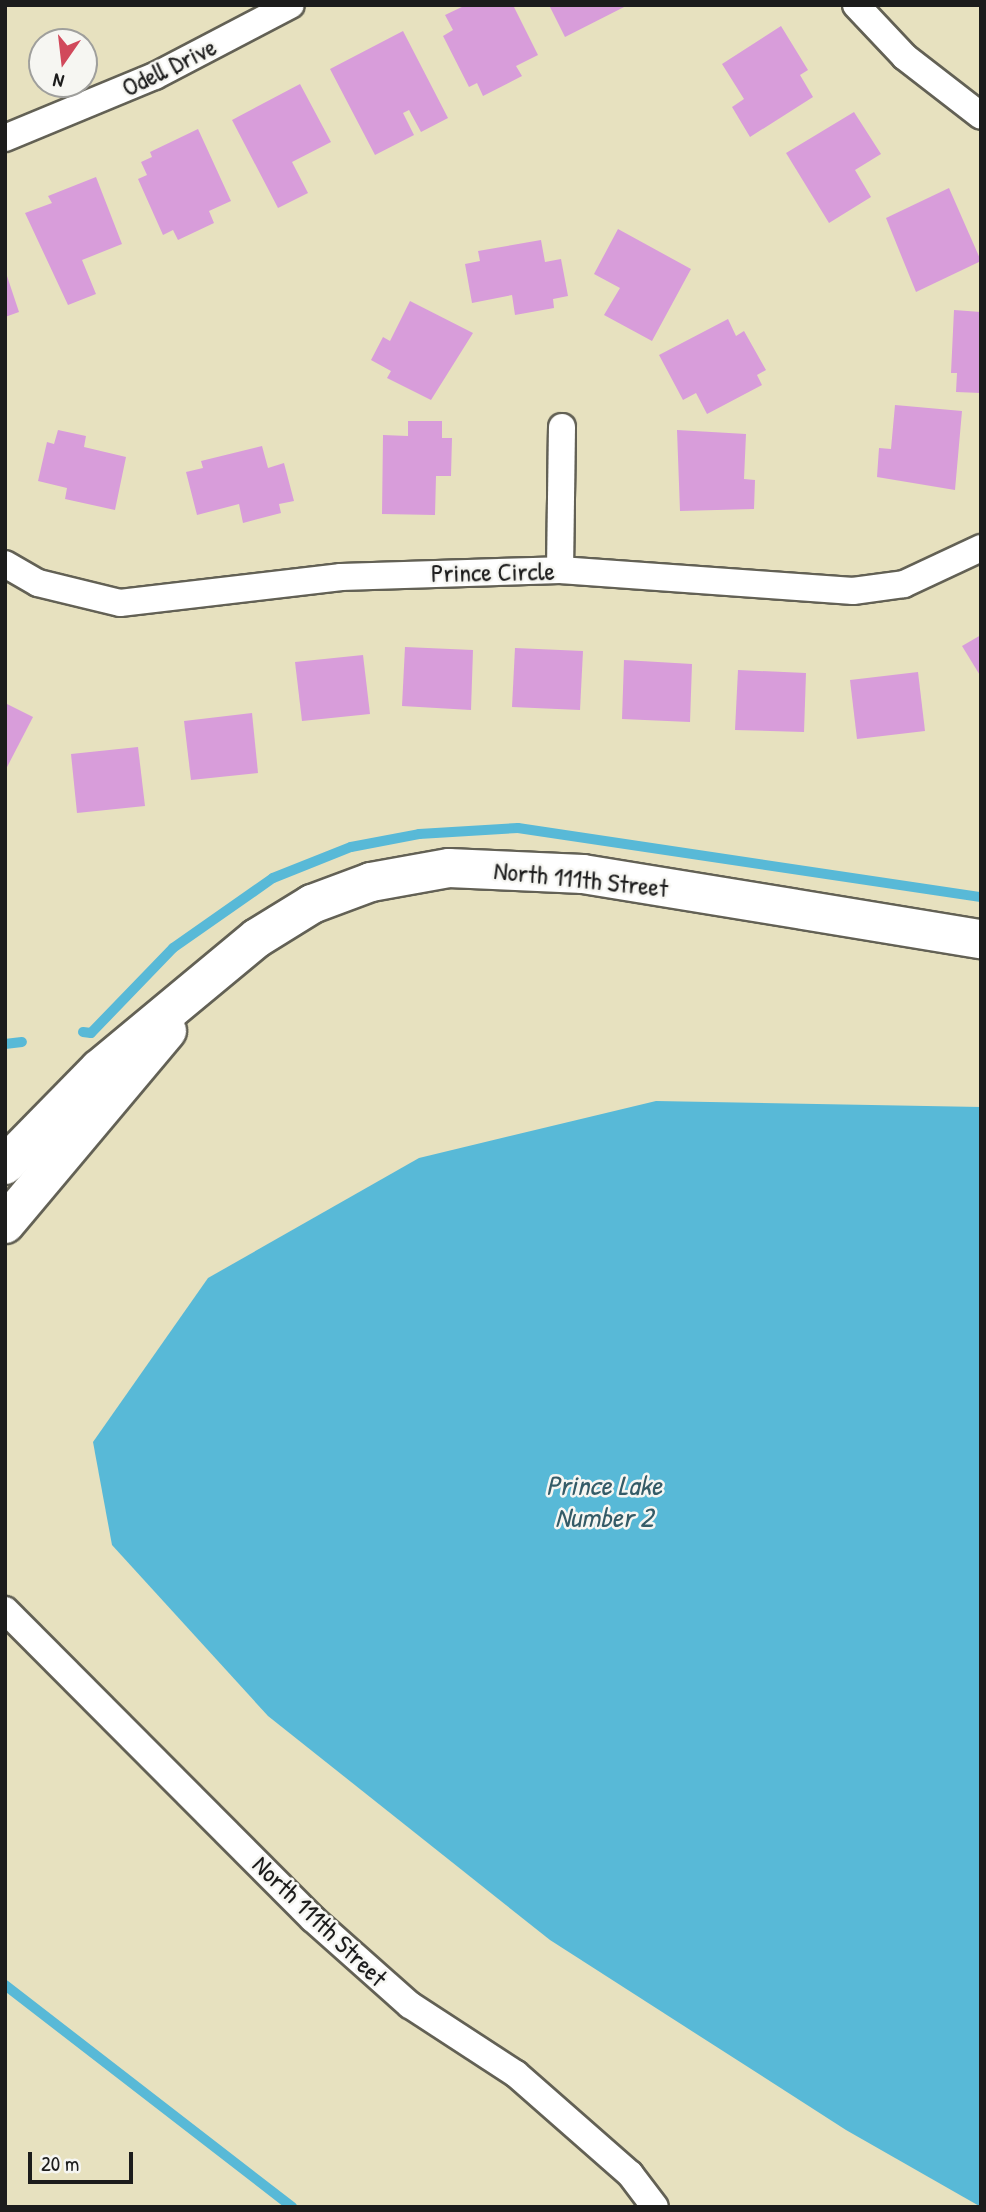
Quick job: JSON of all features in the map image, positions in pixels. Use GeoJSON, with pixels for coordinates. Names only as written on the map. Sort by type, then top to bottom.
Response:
{"type":"FeatureCollection","features":[{"type":"Feature","properties":{"kind":"street","name":"Odell Drive"},"geometry":{"type":"LineString","coordinates":[[5,138],[155,76],[291,5]]}},
{"type":"Feature","properties":{"kind":"street"},"geometry":{"type":"LineString","coordinates":[[856,5],[905,57],[981,116]]}},
{"type":"Feature","properties":{"kind":"street"},"geometry":{"type":"LineString","coordinates":[[560,570],[562,426]]}},
{"type":"Feature","properties":{"kind":"street","name":"Prince Circle"},"geometry":{"type":"LineString","coordinates":[[5,564],[38,583],[120,603],[341,577],[560,570],[853,592],[904,584],[981,548]]}},
{"type":"Feature","properties":{"kind":"street","name":"North 111th Street"},"geometry":{"type":"LineString","coordinates":[[5,1166],[99,1069],[206,979],[312,904],[372,882],[449,868],[583,874],[981,939]]}},
{"type":"Feature","properties":{"kind":"street","name":"North 111th Street"},"geometry":{"type":"LineString","coordinates":[[5,1224],[123,1091],[206,979]]}},
{"type":"Feature","properties":{"kind":"street","name":"North 111th Street"},"geometry":{"type":"LineString","coordinates":[[5,1610],[313,1919],[410,2005],[516,2074],[630,2174],[655,2207]]}},
{"type":"Feature","properties":{"kind":"water","name":"Prince Lake Number 2"},"geometry":{"type":"Polygon","coordinates":[[[656,1101],[981,1107],[981,2207],[846,2130],[550,1940],[268,1716],[112,1545],[93,1442],[208,1278],[419,1158],[656,1101]]]}},
{"type":"Feature","properties":{"kind":"building"},"geometry":{"type":"Polygon","coordinates":[[[466,5],[513,5],[538,55],[516,66],[522,76],[483,96],[477,83],[469,87],[443,36],[453,30],[445,15],[466,5]]]}},
{"type":"Feature","properties":{"kind":"building"},"geometry":{"type":"Polygon","coordinates":[[[549,5],[628,5],[565,37],[549,5]]]}},
{"type":"Feature","properties":{"kind":"building"},"geometry":{"type":"Polygon","coordinates":[[[781,26],[808,70],[800,75],[813,97],[750,137],[732,107],[744,99],[722,64],[781,26]]]}},
{"type":"Feature","properties":{"kind":"building"},"geometry":{"type":"Polygon","coordinates":[[[403,31],[448,118],[421,132],[409,110],[403,113],[414,135],[375,155],[330,69],[403,31]]]}},
{"type":"Feature","properties":{"kind":"building"},"geometry":{"type":"Polygon","coordinates":[[[300,84],[331,142],[292,162],[308,193],[278,208],[232,120],[300,84]]]}},
{"type":"Feature","properties":{"kind":"building"},"geometry":{"type":"Polygon","coordinates":[[[854,112],[881,154],[855,170],[871,197],[829,223],[786,153],[854,112]]]}},
{"type":"Feature","properties":{"kind":"building"},"geometry":{"type":"Polygon","coordinates":[[[198,129],[231,201],[209,211],[214,223],[178,240],[173,230],[163,235],[138,179],[147,175],[141,162],[152,157],[150,152],[198,129]]]}},
{"type":"Feature","properties":{"kind":"building"},"geometry":{"type":"Polygon","coordinates":[[[96,177],[122,244],[82,260],[96,294],[68,305],[25,213],[52,203],[48,196],[96,177]]]}},
{"type":"Feature","properties":{"kind":"building"},"geometry":{"type":"Polygon","coordinates":[[[949,188],[981,261],[916,292],[886,218],[949,188]]]}},
{"type":"Feature","properties":{"kind":"building"},"geometry":{"type":"Polygon","coordinates":[[[618,229],[691,269],[652,341],[604,315],[620,288],[594,274],[618,229]]]}},
{"type":"Feature","properties":{"kind":"building"},"geometry":{"type":"Polygon","coordinates":[[[541,240],[545,262],[561,259],[568,296],[553,299],[554,308],[515,315],[512,295],[472,303],[465,264],[480,261],[478,251],[541,240]]]}},
{"type":"Feature","properties":{"kind":"building"},"geometry":{"type":"Polygon","coordinates":[[[5,270],[19,312],[5,317],[5,270]]]}},
{"type":"Feature","properties":{"kind":"building"},"geometry":{"type":"Polygon","coordinates":[[[410,301],[473,333],[431,400],[387,378],[391,371],[371,360],[383,337],[390,341],[410,301]]]}},
{"type":"Feature","properties":{"kind":"building"},"geometry":{"type":"Polygon","coordinates":[[[954,310],[981,312],[981,393],[956,392],[957,373],[951,373],[954,310]]]}},
{"type":"Feature","properties":{"kind":"building"},"geometry":{"type":"Polygon","coordinates":[[[728,319],[736,336],[744,331],[766,370],[757,375],[762,385],[707,414],[696,393],[683,400],[659,355],[728,319]]]}},
{"type":"Feature","properties":{"kind":"building"},"geometry":{"type":"Polygon","coordinates":[[[895,405],[962,411],[955,490],[877,477],[879,448],[891,449],[895,405]]]}},
{"type":"Feature","properties":{"kind":"building"},"geometry":{"type":"Polygon","coordinates":[[[408,421],[442,421],[442,438],[452,438],[451,476],[436,476],[435,515],[382,514],[383,435],[408,436],[408,421]]]}},
{"type":"Feature","properties":{"kind":"building"},"geometry":{"type":"Polygon","coordinates":[[[58,430],[86,436],[84,447],[126,457],[115,510],[65,499],[67,488],[38,481],[47,442],[54,444],[58,430]]]}},
{"type":"Feature","properties":{"kind":"building"},"geometry":{"type":"Polygon","coordinates":[[[677,430],[746,434],[744,479],[755,480],[754,509],[680,511],[677,430]]]}},
{"type":"Feature","properties":{"kind":"building"},"geometry":{"type":"Polygon","coordinates":[[[262,446],[268,468],[284,463],[294,501],[279,504],[281,513],[243,523],[239,504],[197,515],[186,472],[203,468],[201,461],[262,446]]]}},
{"type":"Feature","properties":{"kind":"building"},"geometry":{"type":"Polygon","coordinates":[[[981,635],[981,677],[962,646],[981,635]]]}},
{"type":"Feature","properties":{"kind":"building"},"geometry":{"type":"Polygon","coordinates":[[[405,647],[473,650],[471,710],[402,706],[405,647]]]}},
{"type":"Feature","properties":{"kind":"building"},"geometry":{"type":"Polygon","coordinates":[[[515,648],[583,651],[580,710],[512,707],[515,648]]]}},
{"type":"Feature","properties":{"kind":"building"},"geometry":{"type":"Polygon","coordinates":[[[363,655],[370,714],[302,721],[295,662],[363,655]]]}},
{"type":"Feature","properties":{"kind":"building"},"geometry":{"type":"Polygon","coordinates":[[[624,660],[692,664],[690,722],[622,719],[624,660]]]}},
{"type":"Feature","properties":{"kind":"building"},"geometry":{"type":"Polygon","coordinates":[[[738,670],[806,673],[804,732],[735,730],[738,670]]]}},
{"type":"Feature","properties":{"kind":"building"},"geometry":{"type":"Polygon","coordinates":[[[918,672],[925,731],[857,739],[850,680],[918,672]]]}},
{"type":"Feature","properties":{"kind":"building"},"geometry":{"type":"Polygon","coordinates":[[[5,703],[33,717],[5,771],[5,703]]]}},
{"type":"Feature","properties":{"kind":"building"},"geometry":{"type":"Polygon","coordinates":[[[252,713],[258,773],[191,780],[184,721],[252,713]]]}},
{"type":"Feature","properties":{"kind":"building"},"geometry":{"type":"Polygon","coordinates":[[[138,747],[145,806],[77,813],[71,754],[138,747]]]}},
{"type":"Feature","properties":{"kind":"waterway"},"geometry":{"type":"LineString","coordinates":[[83,1032],[91,1033],[173,948],[273,878],[351,847],[419,834],[518,828],[981,897]]}},
{"type":"Feature","properties":{"kind":"waterway"},"geometry":{"type":"LineString","coordinates":[[5,1044],[22,1042]]}},
{"type":"Feature","properties":{"kind":"waterway"},"geometry":{"type":"LineString","coordinates":[[5,1985],[292,2207]]}}]}
